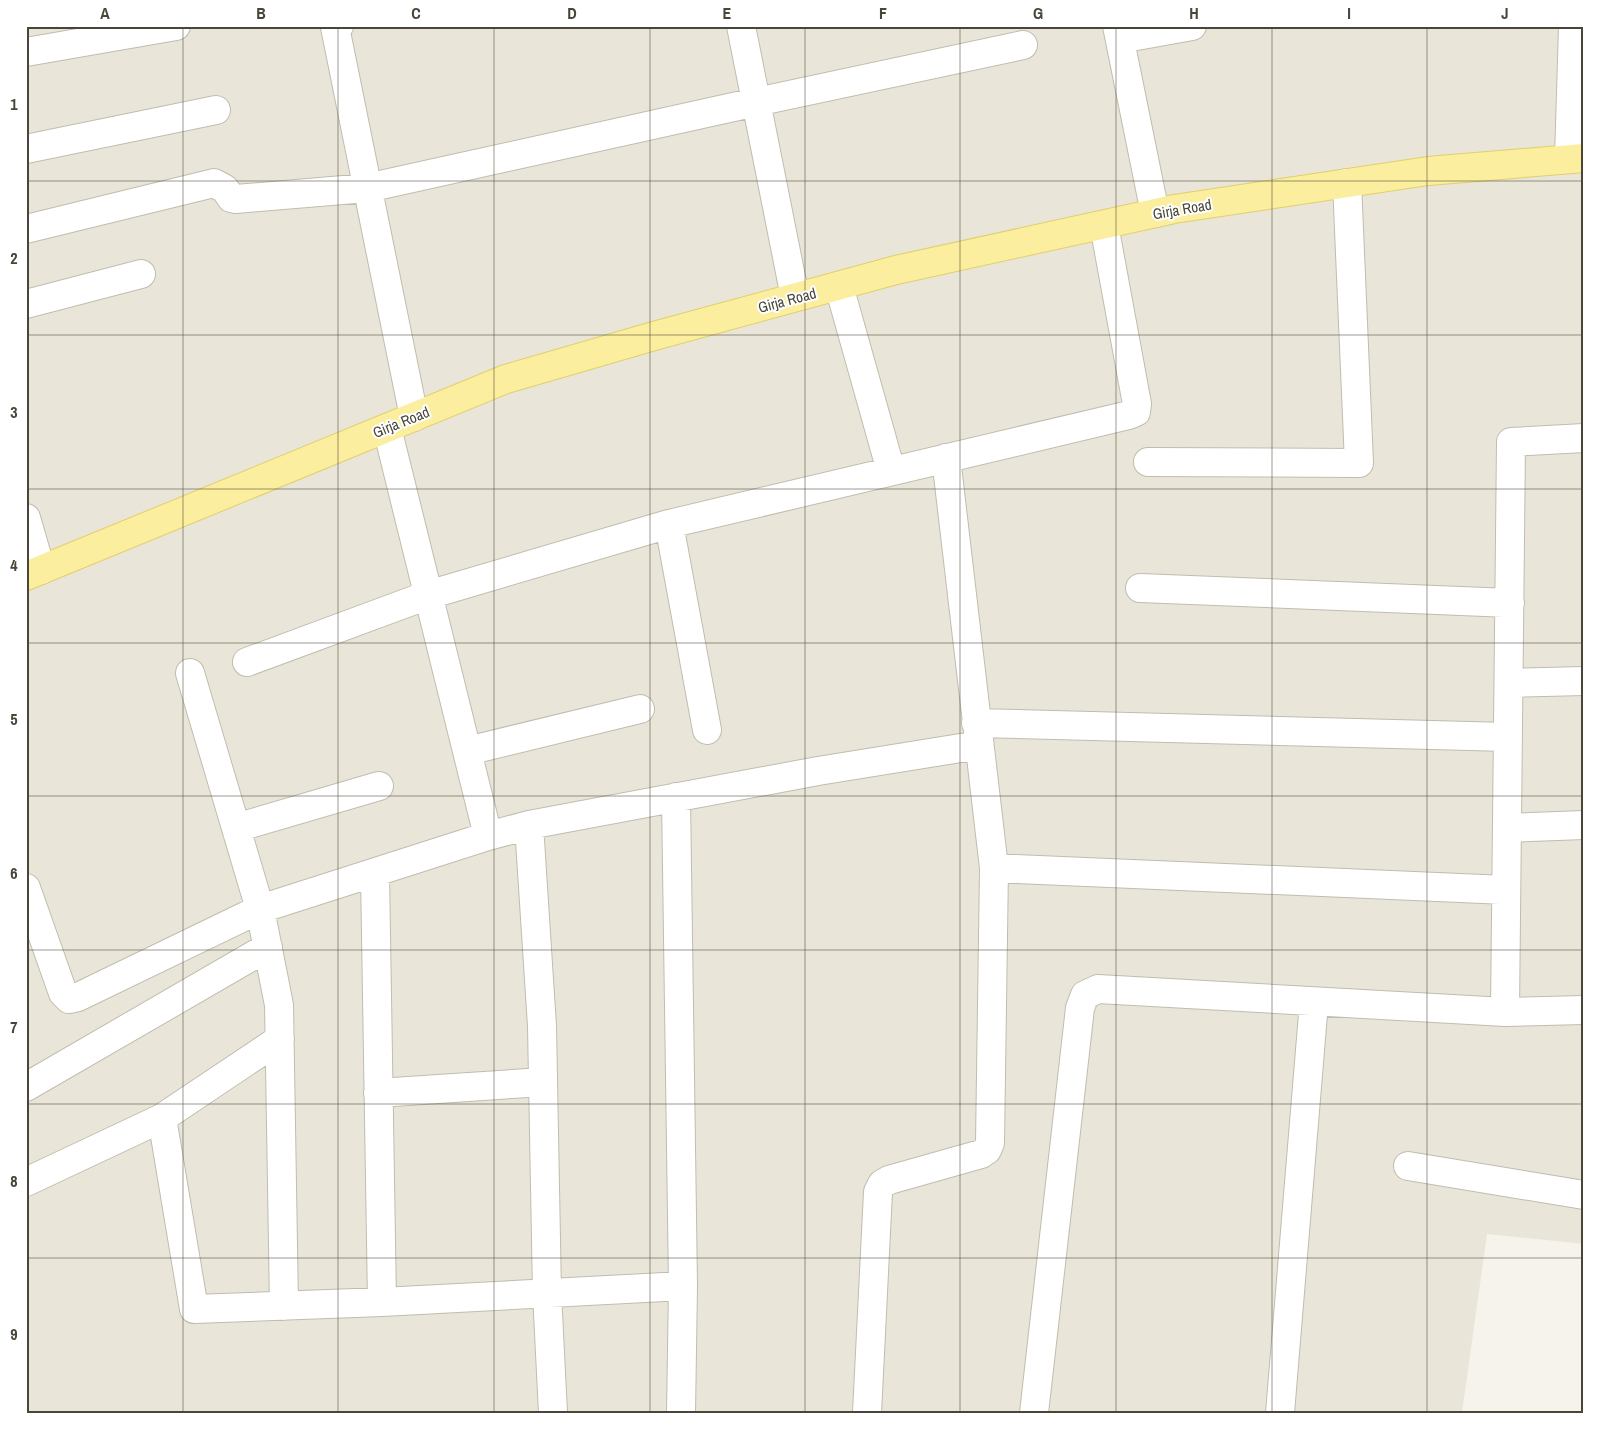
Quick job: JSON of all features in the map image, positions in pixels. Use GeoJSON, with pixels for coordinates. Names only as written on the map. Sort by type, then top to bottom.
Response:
{"type":"FeatureCollection","features":[{"type":"Feature","properties":{"kind":"main road","name":"Girja Road"},"geometry":{"type":"LineString","coordinates":[[34,573],[506,379],[795,297],[896,270],[1174,209],[1428,171],[1577,159]]}},
{"type":"Feature","properties":{"kind":"street"},"geometry":{"type":"LineString","coordinates":[[26,52],[176,26]]}},
{"type":"Feature","properties":{"kind":"street"},"geometry":{"type":"LineString","coordinates":[[339,26],[335,27],[414,417]]}},
{"type":"Feature","properties":{"kind":"street"},"geometry":{"type":"LineString","coordinates":[[741,26],[795,297]]}},
{"type":"Feature","properties":{"kind":"street"},"geometry":{"type":"LineString","coordinates":[[1155,213],[1119,33],[1192,26]]}},
{"type":"Feature","properties":{"kind":"street"},"geometry":{"type":"LineString","coordinates":[[1574,26],[1577,159]]}},
{"type":"Feature","properties":{"kind":"street"},"geometry":{"type":"LineString","coordinates":[[26,229],[214,183],[225,189],[231,198],[236,199],[368,188],[1023,45]]}},
{"type":"Feature","properties":{"kind":"street"},"geometry":{"type":"LineString","coordinates":[[26,149],[216,110]]}},
{"type":"Feature","properties":{"kind":"street"},"geometry":{"type":"LineString","coordinates":[[1148,462],[1359,463],[1347,183]]}},
{"type":"Feature","properties":{"kind":"street"},"geometry":{"type":"LineString","coordinates":[[247,662],[428,595],[669,524],[1136,412],[1104,225]]}},
{"type":"Feature","properties":{"kind":"street"},"geometry":{"type":"LineString","coordinates":[[26,304],[141,274]]}},
{"type":"Feature","properties":{"kind":"street"},"geometry":{"type":"LineString","coordinates":[[839,286],[891,471]]}},
{"type":"Feature","properties":{"kind":"street"},"geometry":{"type":"LineString","coordinates":[[387,428],[488,836]]}},
{"type":"Feature","properties":{"kind":"street"},"geometry":{"type":"LineString","coordinates":[[1505,1012],[1511,442],[1584,438]]}},
{"type":"Feature","properties":{"kind":"street"},"geometry":{"type":"LineString","coordinates":[[867,1413],[878,1192],[882,1184],[889,1180],[981,1154],[987,1150],[990,1143],[994,868],[946,458]]}},
{"type":"Feature","properties":{"kind":"street"},"geometry":{"type":"LineString","coordinates":[[26,518],[34,573]]}},
{"type":"Feature","properties":{"kind":"street"},"geometry":{"type":"LineString","coordinates":[[669,524],[707,730]]}},
{"type":"Feature","properties":{"kind":"street"},"geometry":{"type":"LineString","coordinates":[[1140,588],[1510,603]]}},
{"type":"Feature","properties":{"kind":"street"},"geometry":{"type":"LineString","coordinates":[[190,672],[260,909],[279,1005],[284,1306]]}},
{"type":"Feature","properties":{"kind":"street"},"geometry":{"type":"LineString","coordinates":[[1509,684],[1584,681]]}},
{"type":"Feature","properties":{"kind":"street"},"geometry":{"type":"LineString","coordinates":[[466,751],[640,709]]}},
{"type":"Feature","properties":{"kind":"street"},"geometry":{"type":"LineString","coordinates":[[28,898],[63,993],[69,999],[78,997],[260,909],[488,836],[529,825],[818,771],[978,734],[1508,737]]}},
{"type":"Feature","properties":{"kind":"street"},"geometry":{"type":"LineString","coordinates":[[236,828],[379,786]]}},
{"type":"Feature","properties":{"kind":"street"},"geometry":{"type":"LineString","coordinates":[[676,798],[683,1286],[681,1413]]}},
{"type":"Feature","properties":{"kind":"street"},"geometry":{"type":"LineString","coordinates":[[529,825],[542,1026],[548,1293],[553,1413]]}},
{"type":"Feature","properties":{"kind":"street"},"geometry":{"type":"LineString","coordinates":[[1507,828],[1584,825]]}},
{"type":"Feature","properties":{"kind":"street"},"geometry":{"type":"LineString","coordinates":[[994,868],[1506,890]]}},
{"type":"Feature","properties":{"kind":"street"},"geometry":{"type":"LineString","coordinates":[[375,872],[382,1302]]}},
{"type":"Feature","properties":{"kind":"street"},"geometry":{"type":"LineString","coordinates":[[26,1087],[268,947]]}},
{"type":"Feature","properties":{"kind":"street"},"geometry":{"type":"LineString","coordinates":[[1034,1413],[1080,1008],[1085,995],[1098,989],[1505,1012],[1584,1010]]}},
{"type":"Feature","properties":{"kind":"street"},"geometry":{"type":"LineString","coordinates":[[1280,1413],[1314,1002]]}},
{"type":"Feature","properties":{"kind":"street"},"geometry":{"type":"LineString","coordinates":[[26,1182],[162,1118],[280,1040]]}},
{"type":"Feature","properties":{"kind":"street"},"geometry":{"type":"LineString","coordinates":[[378,1093],[543,1082]]}},
{"type":"Feature","properties":{"kind":"street"},"geometry":{"type":"LineString","coordinates":[[162,1118],[194,1309],[382,1302],[683,1286]]}},
{"type":"Feature","properties":{"kind":"street"},"geometry":{"type":"LineString","coordinates":[[1408,1166],[1584,1195]]}},
{"type":"Feature","properties":{"kind":"shaded area"},"geometry":{"type":"Polygon","coordinates":[[[26,26],[1584,26],[1584,1244],[1487,1234],[1462,1413],[26,1413],[26,26]]]}}]}
